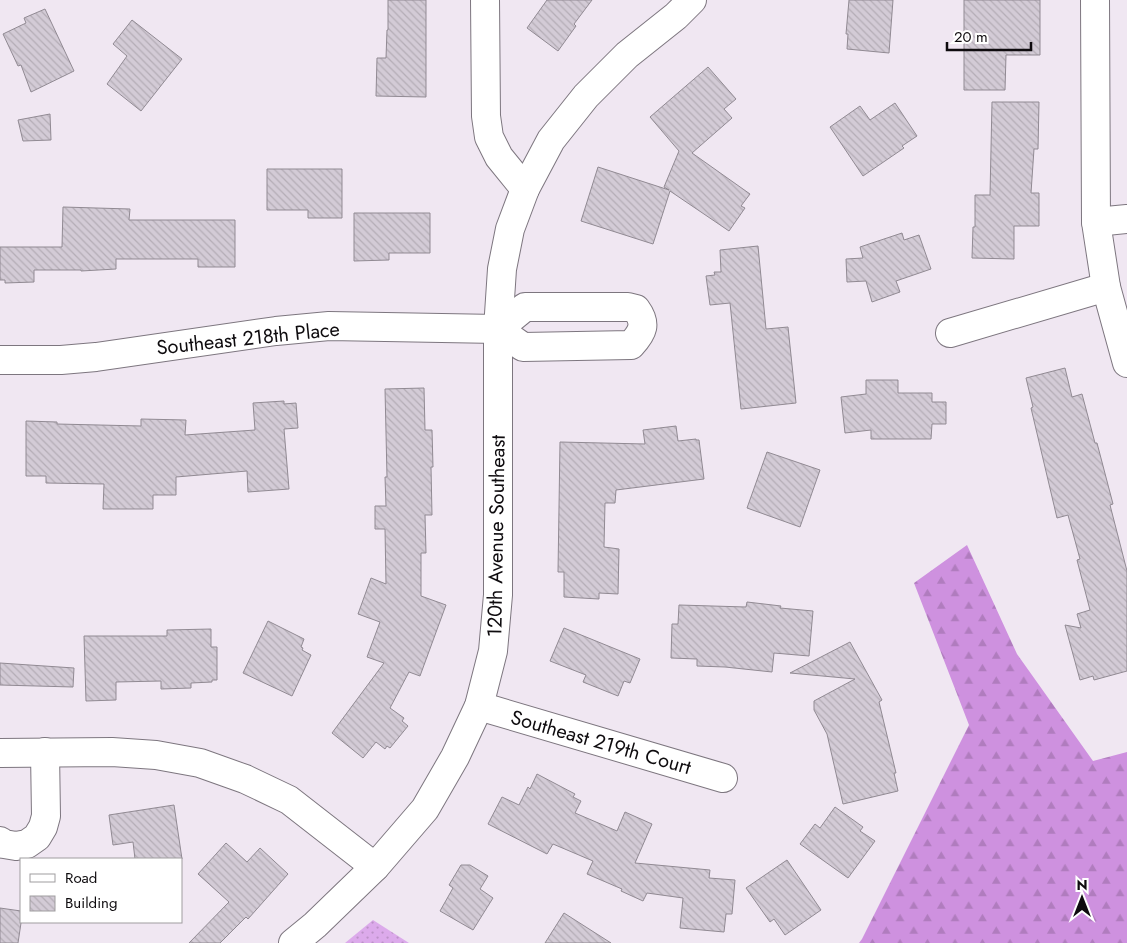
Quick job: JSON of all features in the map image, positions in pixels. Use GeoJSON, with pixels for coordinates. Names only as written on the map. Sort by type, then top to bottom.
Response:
{"type":"FeatureCollection","features":[{"type":"Feature","properties":{"kind":"street"},"geometry":{"type":"LineString","coordinates":[[485,0],[486,116],[489,137],[499,157],[525,188]]}},
{"type":"Feature","properties":{"kind":"street","name":"120th Avenue Southeast"},"geometry":{"type":"LineString","coordinates":[[293,943],[315,925],[375,867],[425,810],[455,757],[479,706],[492,651],[498,595],[498,329],[502,269],[510,229],[525,188],[552,140],[586,96],[627,55],[676,16],[692,0]]}},
{"type":"Feature","properties":{"kind":"street"},"geometry":{"type":"LineString","coordinates":[[1095,0],[1096,222],[1106,286],[1127,363]]}},
{"type":"Feature","properties":{"kind":"street"},"geometry":{"type":"LineString","coordinates":[[1096,222],[1127,220]]}},
{"type":"Feature","properties":{"kind":"street"},"geometry":{"type":"LineString","coordinates":[[950,334],[1106,286]]}},
{"type":"Feature","properties":{"kind":"street","name":"Southeast 218th Place"},"geometry":{"type":"LineString","coordinates":[[0,360],[61,360],[96,357],[276,331],[329,326],[498,329]]}},
{"type":"Feature","properties":{"kind":"street","name":"Southeast 219th Court"},"geometry":{"type":"LineString","coordinates":[[479,706],[723,778]]}},
{"type":"Feature","properties":{"kind":"street"},"geometry":{"type":"LineString","coordinates":[[0,841],[4,844],[16,846],[27,844],[37,837],[43,827],[46,816],[45,752]]}},
{"type":"Feature","properties":{"kind":"street"},"geometry":{"type":"LineString","coordinates":[[0,753],[112,752],[156,755],[200,764],[245,779],[289,800],[375,867]]}},
{"type":"Feature","properties":{"kind":"shaded area"},"geometry":{"type":"Polygon","coordinates":[[[373,920],[409,943],[345,943],[373,920]]]}},
{"type":"Feature","properties":{"kind":"green space"},"geometry":{"type":"Polygon","coordinates":[[[967,545],[1017,654],[1093,761],[1127,752],[1127,943],[859,943],[969,725],[914,583],[967,545]]]}},
{"type":"Feature","properties":{"kind":"building"},"geometry":{"type":"Polygon","coordinates":[[[388,0],[426,0],[426,97],[376,96],[377,58],[386,58],[388,0]]]}},
{"type":"Feature","properties":{"kind":"building"},"geometry":{"type":"Polygon","coordinates":[[[547,0],[592,0],[574,24],[576,26],[558,51],[527,28],[547,0]]]}},
{"type":"Feature","properties":{"kind":"building"},"geometry":{"type":"Polygon","coordinates":[[[849,0],[893,0],[889,53],[847,49],[848,34],[846,34],[849,0]]]}},
{"type":"Feature","properties":{"kind":"building"},"geometry":{"type":"Polygon","coordinates":[[[964,0],[1040,0],[1040,55],[1006,55],[1005,90],[964,90],[964,0]]]}},
{"type":"Feature","properties":{"kind":"building"},"geometry":{"type":"Polygon","coordinates":[[[45,9],[74,71],[31,92],[21,65],[18,66],[3,34],[26,23],[24,18],[45,9]]]}},
{"type":"Feature","properties":{"kind":"building"},"geometry":{"type":"Polygon","coordinates":[[[132,20],[182,59],[141,111],[107,84],[127,56],[113,44],[132,20]]]}},
{"type":"Feature","properties":{"kind":"building"},"geometry":{"type":"Polygon","coordinates":[[[708,67],[736,99],[724,109],[732,118],[692,153],[750,194],[741,206],[745,208],[729,231],[670,191],[653,244],[581,221],[598,167],[669,190],[664,187],[679,151],[650,117],[708,67]]]}},
{"type":"Feature","properties":{"kind":"building"},"geometry":{"type":"Polygon","coordinates":[[[992,102],[1039,102],[1038,149],[1034,149],[1031,193],[1039,193],[1039,226],[1014,226],[1014,259],[972,258],[973,227],[975,227],[975,195],[990,195],[992,102]]]}},
{"type":"Feature","properties":{"kind":"building"},"geometry":{"type":"Polygon","coordinates":[[[895,103],[917,136],[902,146],[904,148],[863,176],[830,127],[860,106],[870,120],[895,103]]]}},
{"type":"Feature","properties":{"kind":"building"},"geometry":{"type":"Polygon","coordinates":[[[50,114],[51,140],[23,141],[18,120],[50,114]]]}},
{"type":"Feature","properties":{"kind":"building"},"geometry":{"type":"Polygon","coordinates":[[[267,169],[342,169],[342,218],[308,218],[308,210],[267,210],[267,169]]]}},
{"type":"Feature","properties":{"kind":"building"},"geometry":{"type":"Polygon","coordinates":[[[63,207],[130,209],[129,220],[235,220],[235,267],[198,267],[198,259],[116,259],[116,269],[81,271],[34,270],[34,282],[5,283],[5,280],[0,280],[0,247],[62,247],[63,207]]]}},
{"type":"Feature","properties":{"kind":"building"},"geometry":{"type":"Polygon","coordinates":[[[354,213],[430,213],[430,253],[389,253],[389,260],[354,261],[354,213]]]}},
{"type":"Feature","properties":{"kind":"building"},"geometry":{"type":"Polygon","coordinates":[[[902,233],[904,240],[919,235],[931,269],[896,281],[900,292],[872,302],[866,281],[847,282],[846,259],[863,258],[860,247],[902,233]]]}},
{"type":"Feature","properties":{"kind":"building"},"geometry":{"type":"Polygon","coordinates":[[[758,246],[766,329],[788,327],[796,403],[741,409],[730,303],[710,305],[706,276],[715,275],[714,272],[721,272],[720,250],[758,246]]]}},
{"type":"Feature","properties":{"kind":"building"},"geometry":{"type":"Polygon","coordinates":[[[1065,368],[1072,397],[1082,394],[1095,443],[1097,443],[1113,504],[1110,505],[1127,571],[1127,671],[1094,680],[1093,676],[1080,680],[1065,625],[1081,628],[1077,614],[1090,610],[1077,560],[1080,559],[1068,515],[1057,518],[1031,408],[1033,407],[1026,378],[1065,368]]]}},
{"type":"Feature","properties":{"kind":"building"},"geometry":{"type":"Polygon","coordinates":[[[866,380],[898,380],[898,393],[932,393],[932,402],[946,402],[946,424],[932,424],[931,439],[871,439],[871,430],[845,433],[841,397],[866,394],[866,380]]]}},
{"type":"Feature","properties":{"kind":"building"},"geometry":{"type":"Polygon","coordinates":[[[424,388],[425,430],[432,430],[433,467],[431,467],[432,515],[425,515],[426,553],[421,553],[421,596],[446,605],[420,676],[409,672],[390,708],[404,718],[402,721],[408,726],[390,748],[387,746],[385,749],[376,742],[363,758],[332,733],[384,663],[367,657],[380,622],[358,614],[371,578],[386,584],[385,529],[375,529],[375,506],[386,506],[385,389],[424,388]]]}},
{"type":"Feature","properties":{"kind":"building"},"geometry":{"type":"Polygon","coordinates":[[[284,401],[284,404],[296,403],[298,428],[284,429],[289,489],[248,492],[247,471],[176,477],[176,495],[153,495],[153,509],[103,509],[104,484],[46,483],[46,476],[26,476],[26,421],[57,422],[57,424],[141,426],[141,419],[186,420],[185,435],[255,430],[253,403],[284,401]]]}},
{"type":"Feature","properties":{"kind":"building"},"geometry":{"type":"Polygon","coordinates":[[[676,426],[678,441],[699,440],[704,479],[616,490],[615,503],[605,503],[604,547],[619,549],[618,594],[599,593],[599,599],[564,597],[564,572],[558,572],[560,442],[645,444],[643,430],[676,426]]]}},
{"type":"Feature","properties":{"kind":"building"},"geometry":{"type":"Polygon","coordinates":[[[767,452],[820,470],[800,527],[747,508],[767,452]]]}},
{"type":"Feature","properties":{"kind":"building"},"geometry":{"type":"Polygon","coordinates":[[[747,602],[813,611],[809,656],[774,653],[772,672],[697,666],[697,659],[671,658],[672,624],[678,624],[679,605],[746,607],[747,602]]]}},
{"type":"Feature","properties":{"kind":"building"},"geometry":{"type":"Polygon","coordinates":[[[268,621],[304,639],[301,647],[303,648],[302,650],[311,655],[292,696],[243,673],[268,621]]]}},
{"type":"Feature","properties":{"kind":"building"},"geometry":{"type":"Polygon","coordinates":[[[564,628],[640,659],[630,683],[624,681],[618,696],[583,682],[586,675],[550,661],[564,628]]]}},
{"type":"Feature","properties":{"kind":"building"},"geometry":{"type":"Polygon","coordinates":[[[211,629],[211,647],[217,647],[217,680],[191,683],[191,688],[161,689],[161,681],[116,682],[116,700],[86,701],[84,636],[167,636],[167,630],[211,629]]]}},
{"type":"Feature","properties":{"kind":"building"},"geometry":{"type":"Polygon","coordinates":[[[850,642],[882,700],[879,702],[896,773],[894,773],[898,791],[843,804],[827,734],[814,710],[814,701],[855,679],[790,673],[850,642]]]}},
{"type":"Feature","properties":{"kind":"building"},"geometry":{"type":"Polygon","coordinates":[[[0,663],[74,668],[73,687],[0,685],[0,663]]]}},
{"type":"Feature","properties":{"kind":"building"},"geometry":{"type":"Polygon","coordinates":[[[537,774],[575,794],[573,797],[581,801],[575,813],[617,831],[625,812],[652,824],[635,863],[710,870],[709,878],[735,880],[732,914],[726,914],[724,932],[680,928],[683,898],[647,893],[643,901],[621,891],[622,889],[587,874],[593,861],[553,844],[547,854],[488,824],[502,797],[519,805],[537,774]]]}},
{"type":"Feature","properties":{"kind":"building"},"geometry":{"type":"Polygon","coordinates":[[[174,805],[182,858],[135,858],[133,842],[113,845],[109,815],[174,805]]]}},
{"type":"Feature","properties":{"kind":"building"},"geometry":{"type":"Polygon","coordinates":[[[835,807],[863,827],[860,831],[875,841],[848,878],[800,844],[815,824],[820,828],[835,807]]]}},
{"type":"Feature","properties":{"kind":"building"},"geometry":{"type":"Polygon","coordinates":[[[226,843],[247,862],[260,848],[288,874],[248,919],[246,917],[220,943],[189,943],[229,902],[198,874],[226,843]]]}},
{"type":"Feature","properties":{"kind":"building"},"geometry":{"type":"Polygon","coordinates":[[[787,860],[821,910],[785,935],[774,919],[770,922],[746,888],[787,860]]]}},
{"type":"Feature","properties":{"kind":"building"},"geometry":{"type":"Polygon","coordinates":[[[461,865],[470,865],[488,876],[480,889],[493,898],[473,930],[440,911],[453,888],[449,885],[461,865]]]}},
{"type":"Feature","properties":{"kind":"building"},"geometry":{"type":"Polygon","coordinates":[[[0,908],[20,911],[21,923],[18,943],[0,943],[0,908]]]}},
{"type":"Feature","properties":{"kind":"building"},"geometry":{"type":"Polygon","coordinates":[[[564,913],[611,943],[545,943],[564,913]]]}}]}
